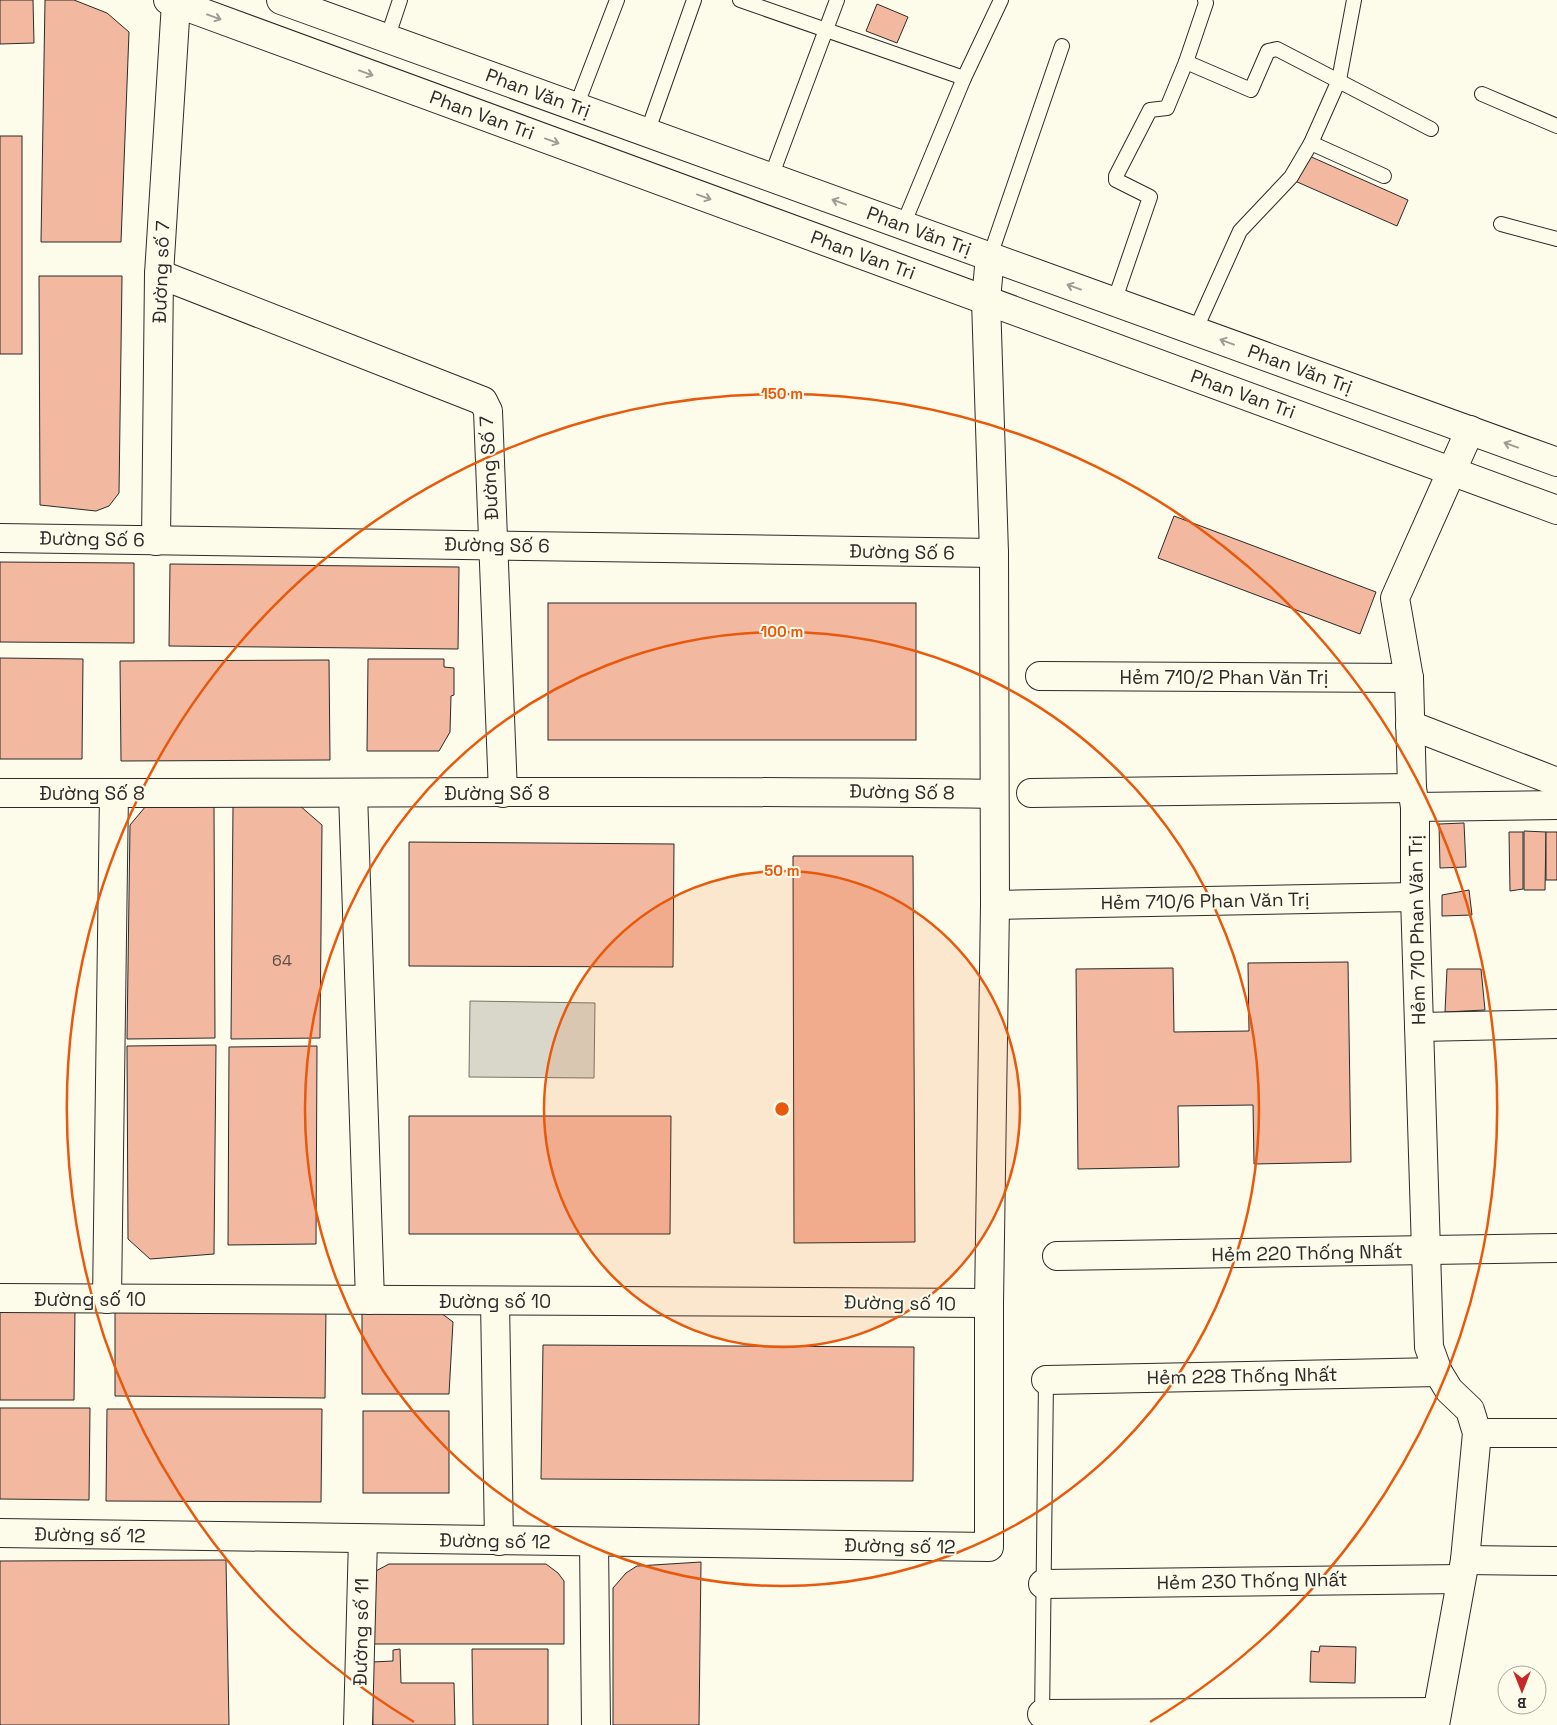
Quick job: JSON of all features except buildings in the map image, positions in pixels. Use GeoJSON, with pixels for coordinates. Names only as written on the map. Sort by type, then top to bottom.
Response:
{"type":"FeatureCollection","features":[{"type":"Feature","properties":{"kind":"street","name":"Phan Văn Trị"},"geometry":{"type":"LineString","coordinates":[[280,0],[1557,462]]}},
{"type":"Feature","properties":{"kind":"street","name":"Đường số 7"},"geometry":{"type":"LineString","coordinates":[[156,541],[159,274],[172,1]]}},
{"type":"Feature","properties":{"kind":"street","name":"Phan Van Tri"},"geometry":{"type":"LineString","coordinates":[[172,1],[1557,510]]}},
{"type":"Feature","properties":{"kind":"street"},"geometry":{"type":"LineString","coordinates":[[989,1303],[995,905],[994,553],[986,300],[990,256]]}},
{"type":"Feature","properties":{"kind":"street","name":"Đường Số 7"},"geometry":{"type":"LineString","coordinates":[[159,274],[483,401],[488,411],[503,793]]}},
{"type":"Feature","properties":{"kind":"street","name":"Hẻm 710 Phan Văn Trị"},"geometry":{"type":"LineString","coordinates":[[1470,430],[1395,598],[1409,678],[1429,1347],[1438,1372],[1449,1390],[1470,1410],[1478,1432]]}},
{"type":"Feature","properties":{"kind":"street","name":"Đường Số 6"},"geometry":{"type":"LineString","coordinates":[[0,538],[994,553]]}},
{"type":"Feature","properties":{"kind":"street","name":"Hẻm 710/2 Phan Văn Trị"},"geometry":{"type":"LineString","coordinates":[[1040,676],[1409,678]]}},
{"type":"Feature","properties":{"kind":"street"},"geometry":{"type":"LineString","coordinates":[[1410,724],[1557,782]]}},
{"type":"Feature","properties":{"kind":"street","name":"Đường Số 8"},"geometry":{"type":"LineString","coordinates":[[0,793],[503,793],[781,790],[994,794]]}},
{"type":"Feature","properties":{"kind":"street"},"geometry":{"type":"LineString","coordinates":[[107,1299],[114,793]]}},
{"type":"Feature","properties":{"kind":"street"},"geometry":{"type":"LineString","coordinates":[[353,793],[370,1300]]}},
{"type":"Feature","properties":{"kind":"street"},"geometry":{"type":"LineString","coordinates":[[1031,793],[1414,798],[1557,806]]}},
{"type":"Feature","properties":{"kind":"street","name":"Hẻm 710/6 Phan Văn Trị"},"geometry":{"type":"LineString","coordinates":[[995,905],[1416,898]]}},
{"type":"Feature","properties":{"kind":"street"},"geometry":{"type":"LineString","coordinates":[[1419,1027],[1557,1024]]}},
{"type":"Feature","properties":{"kind":"street","name":"Hẻm 220 Thống Nhất"},"geometry":{"type":"LineString","coordinates":[[1057,1256],[1426,1252],[1557,1248]]}},
{"type":"Feature","properties":{"kind":"street","name":"Đường số 10"},"geometry":{"type":"LineString","coordinates":[[0,1298],[989,1303]]}},
{"type":"Feature","properties":{"kind":"street"},"geometry":{"type":"LineString","coordinates":[[495,1301],[499,1541]]}},
{"type":"Feature","properties":{"kind":"street","name":"Đường số 12"},"geometry":{"type":"LineString","coordinates":[[0,1533],[989,1548],[989,1303]]}},
{"type":"Feature","properties":{"kind":"street","name":"Hẻm 228 Thống Nhất"},"geometry":{"type":"LineString","coordinates":[[1046,1380],[1438,1372]]}},
{"type":"Feature","properties":{"kind":"street"},"geometry":{"type":"LineString","coordinates":[[1042,1719],[1436,1718],[1463,1569],[1478,1432],[1557,1433]]}},
{"type":"Feature","properties":{"kind":"street","name":"Đường số 11"},"geometry":{"type":"LineString","coordinates":[[358,1725],[363,1538]]}},
{"type":"Feature","properties":{"kind":"street"},"geometry":{"type":"LineString","coordinates":[[594,1542],[596,1725]]}},
{"type":"Feature","properties":{"kind":"street","name":"Hẻm 230 Thống Nhất"},"geometry":{"type":"LineString","coordinates":[[1043,1584],[1463,1569],[1557,1561]]}},
{"type":"Feature","properties":{"kind":"lane"},"geometry":{"type":"LineString","coordinates":[[387,39],[400,0]]}},
{"type":"Feature","properties":{"kind":"lane"},"geometry":{"type":"LineString","coordinates":[[576,107],[617,0]]}},
{"type":"Feature","properties":{"kind":"lane"},"geometry":{"type":"LineString","coordinates":[[647,132],[694,0]]}},
{"type":"Feature","properties":{"kind":"lane"},"geometry":{"type":"LineString","coordinates":[[740,0],[964,78]]}},
{"type":"Feature","properties":{"kind":"lane"},"geometry":{"type":"LineString","coordinates":[[771,177],[837,0]]}},
{"type":"Feature","properties":{"kind":"lane"},"geometry":{"type":"LineString","coordinates":[[903,225],[964,78],[1001,0]]}},
{"type":"Feature","properties":{"kind":"lane"},"geometry":{"type":"LineString","coordinates":[[1114,302],[1150,197],[1116,180],[1116,176],[1150,110],[1167,108],[1186,62],[1206,3],[1205,0]]}},
{"type":"Feature","properties":{"kind":"lane"},"geometry":{"type":"LineString","coordinates":[[1195,331],[1240,231],[1291,177],[1311,143],[1339,80],[1354,0]]}},
{"type":"Feature","properties":{"kind":"lane"},"geometry":{"type":"LineString","coordinates":[[990,256],[1062,46]]}},
{"type":"Feature","properties":{"kind":"lane"},"geometry":{"type":"LineString","coordinates":[[1186,62],[1251,90],[1268,51],[1277,49],[1431,129]]}},
{"type":"Feature","properties":{"kind":"lane"},"geometry":{"type":"LineString","coordinates":[[1482,94],[1557,126]]}},
{"type":"Feature","properties":{"kind":"lane"},"geometry":{"type":"LineString","coordinates":[[1311,143],[1384,176]]}},
{"type":"Feature","properties":{"kind":"lane"},"geometry":{"type":"LineString","coordinates":[[1501,224],[1557,238]]}},
{"type":"Feature","properties":{"kind":"lane"},"geometry":{"type":"LineString","coordinates":[[1042,1719],[1046,1380]]}},
{"type":"Feature","properties":{"kind":"shaded area"},"geometry":{"type":"Polygon","coordinates":[[[470,1001],[595,1003],[594,1078],[469,1077],[470,1001]]]}}]}
